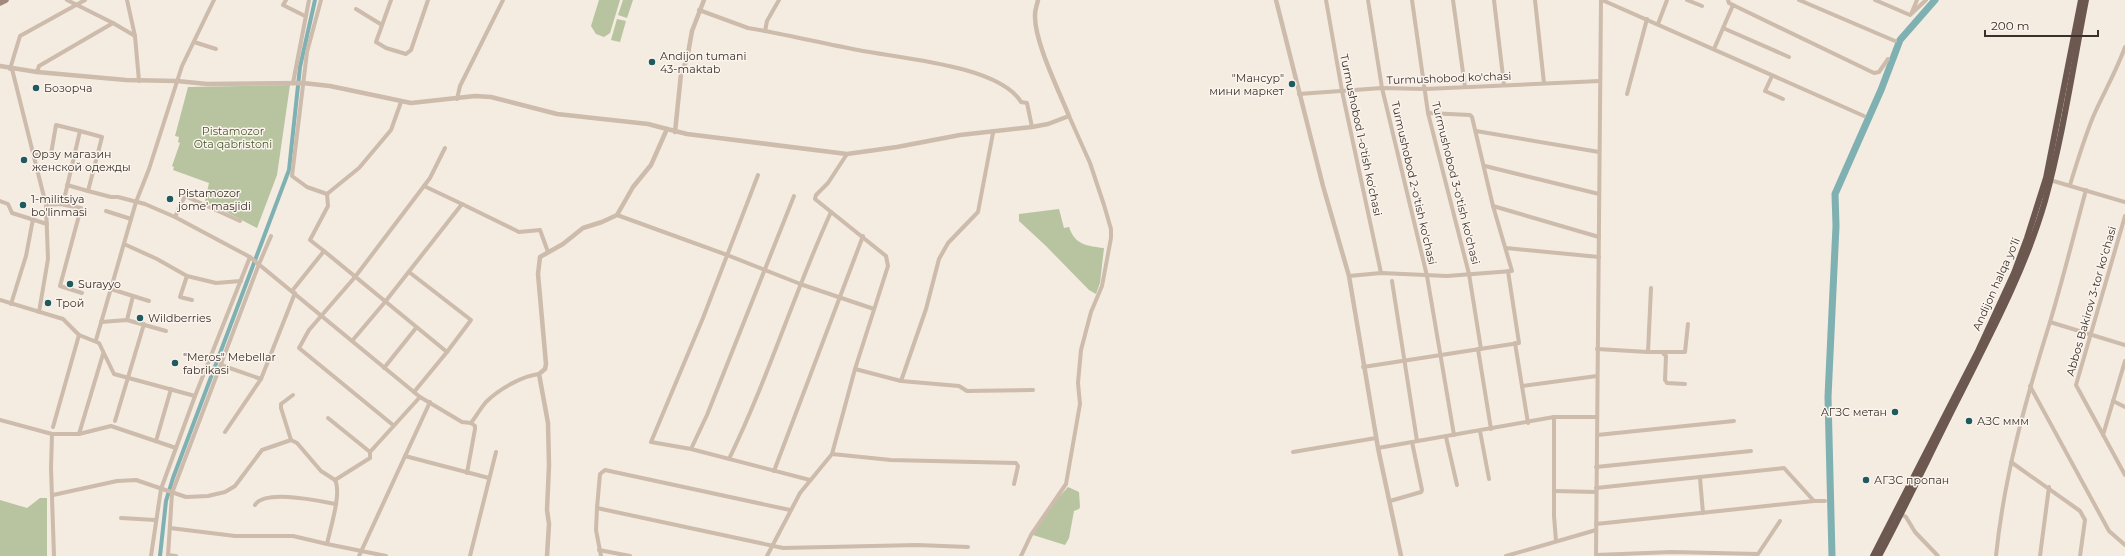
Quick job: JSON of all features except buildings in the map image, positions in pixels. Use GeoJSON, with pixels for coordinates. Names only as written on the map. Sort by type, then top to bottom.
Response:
{"type":"FeatureCollection","features":[{"type":"Feature","properties":{"kind":"highway","name":"Andijon halqa yo‘li"},"geometry":{"type":"LineString","coordinates":[[1873,556],[1978,351],[2014,273],[2028,238],[2046,178],[2081,0]]}},
{"type":"Feature","properties":{"kind":"highway","name":"Andijon halqa yo‘li"},"geometry":{"type":"LineString","coordinates":[[1879,556],[1975,367],[2017,279],[2036,228],[2050,180],[2086,0]]}},
{"type":"Feature","properties":{"kind":"main road"},"geometry":{"type":"LineString","coordinates":[[0,3],[6,0]]}},
{"type":"Feature","properties":{"kind":"street"},"geometry":{"type":"LineString","coordinates":[[67,0],[135,36]]}},
{"type":"Feature","properties":{"kind":"street"},"geometry":{"type":"LineString","coordinates":[[39,312],[48,259],[46,206],[11,69],[20,36],[85,0]]}},
{"type":"Feature","properties":{"kind":"street"},"geometry":{"type":"LineString","coordinates":[[128,0],[135,36],[139,81]]}},
{"type":"Feature","properties":{"kind":"street"},"geometry":{"type":"LineString","coordinates":[[195,396],[114,374],[96,340],[136,202],[149,169],[177,81],[214,0]]}},
{"type":"Feature","properties":{"kind":"street"},"geometry":{"type":"LineString","coordinates":[[286,0],[283,4],[305,16]]}},
{"type":"Feature","properties":{"kind":"street"},"geometry":{"type":"LineString","coordinates":[[293,83],[309,0]]}},
{"type":"Feature","properties":{"kind":"street"},"geometry":{"type":"LineString","coordinates":[[321,0],[310,38],[302,83],[292,176],[306,187],[327,194]]}},
{"type":"Feature","properties":{"kind":"street"},"geometry":{"type":"LineString","coordinates":[[391,0],[377,40],[377,44],[395,52],[409,53],[428,0]]}},
{"type":"Feature","properties":{"kind":"street"},"geometry":{"type":"LineString","coordinates":[[457,99],[460,86],[503,0]]}},
{"type":"Feature","properties":{"kind":"street"},"geometry":{"type":"LineString","coordinates":[[675,132],[681,74],[687,59],[691,35],[699,10],[704,0]]}},
{"type":"Feature","properties":{"kind":"street"},"geometry":{"type":"LineString","coordinates":[[765,31],[767,21],[779,0]]}},
{"type":"Feature","properties":{"kind":"street"},"geometry":{"type":"LineString","coordinates":[[1022,556],[1031,535],[1066,484],[1080,404],[1078,383],[1082,350],[1092,312],[1102,286],[1111,238],[1111,229],[1090,163],[1049,67],[1036,28],[1035,14],[1038,0]]}},
{"type":"Feature","properties":{"kind":"street"},"geometry":{"type":"LineString","coordinates":[[1276,0],[1299,94],[1349,276],[1376,438],[1401,556]]}},
{"type":"Feature","properties":{"kind":"street","name":"Turmushobod 1-o'tish ko'chasi"},"geometry":{"type":"LineString","coordinates":[[1326,0],[1342,91],[1381,273]]}},
{"type":"Feature","properties":{"kind":"street","name":"Turmushobod 2-o'tish ko'chasi"},"geometry":{"type":"LineString","coordinates":[[1368,0],[1382,88],[1427,276],[1454,435]]}},
{"type":"Feature","properties":{"kind":"street","name":"Turmushobod 3-o'tish ko'chasi"},"geometry":{"type":"LineString","coordinates":[[1412,0],[1428,113],[1469,274],[1491,429]]}},
{"type":"Feature","properties":{"kind":"street"},"geometry":{"type":"LineString","coordinates":[[1453,0],[1465,87]]}},
{"type":"Feature","properties":{"kind":"street"},"geometry":{"type":"LineString","coordinates":[[1494,0],[1504,85]]}},
{"type":"Feature","properties":{"kind":"street"},"geometry":{"type":"LineString","coordinates":[[1535,0],[1544,84]]}},
{"type":"Feature","properties":{"kind":"street"},"geometry":{"type":"LineString","coordinates":[[1780,521],[1758,554],[1672,552],[1596,555],[1599,152],[1602,0],[1864,116]]}},
{"type":"Feature","properties":{"kind":"street"},"geometry":{"type":"LineString","coordinates":[[1658,24],[1667,0]]}},
{"type":"Feature","properties":{"kind":"street"},"geometry":{"type":"LineString","coordinates":[[1687,0],[1702,6]]}},
{"type":"Feature","properties":{"kind":"street"},"geometry":{"type":"LineString","coordinates":[[1728,0],[1733,5],[1874,73],[1879,72],[1888,59]]}},
{"type":"Feature","properties":{"kind":"street"},"geometry":{"type":"LineString","coordinates":[[1799,0],[1895,41]]}},
{"type":"Feature","properties":{"kind":"street"},"geometry":{"type":"LineString","coordinates":[[1875,0],[1911,14]]}},
{"type":"Feature","properties":{"kind":"street"},"geometry":{"type":"LineString","coordinates":[[1911,14],[1917,0]]}},
{"type":"Feature","properties":{"kind":"street"},"geometry":{"type":"LineString","coordinates":[[1911,14],[1926,0]]}},
{"type":"Feature","properties":{"kind":"street"},"geometry":{"type":"LineString","coordinates":[[1714,49],[1733,5]]}},
{"type":"Feature","properties":{"kind":"street"},"geometry":{"type":"LineString","coordinates":[[356,9],[382,26]]}},
{"type":"Feature","properties":{"kind":"street"},"geometry":{"type":"LineString","coordinates":[[699,10],[748,28],[858,50],[941,63],[983,76],[1016,95],[1021,102],[1027,103],[1032,127]]}},
{"type":"Feature","properties":{"kind":"street"},"geometry":{"type":"LineString","coordinates":[[1627,94],[1647,19]]}},
{"type":"Feature","properties":{"kind":"street"},"geometry":{"type":"LineString","coordinates":[[37,72],[39,66],[113,23]]}},
{"type":"Feature","properties":{"kind":"street"},"geometry":{"type":"LineString","coordinates":[[1723,28],[1789,57]]}},
{"type":"Feature","properties":{"kind":"street"},"geometry":{"type":"LineString","coordinates":[[194,42],[216,49]]}},
{"type":"Feature","properties":{"kind":"street"},"geometry":{"type":"LineString","coordinates":[[2070,185],[2090,123],[2112,80],[2125,47]]}},
{"type":"Feature","properties":{"kind":"street"},"geometry":{"type":"LineString","coordinates":[[0,66],[11,69],[37,72],[139,81],[177,81],[207,84],[302,83],[330,86],[401,102],[423,103],[475,96],[491,97],[557,114],[648,124],[675,132],[847,154],[897,147],[960,135],[993,133],[1032,127],[1048,124],[1069,116]]}},
{"type":"Feature","properties":{"kind":"street"},"geometry":{"type":"LineString","coordinates":[[1772,76],[1765,91],[1783,99]]}},
{"type":"Feature","properties":{"kind":"street","name":"Turmushobod ko'chasi"},"geometry":{"type":"LineString","coordinates":[[1299,94],[1382,88],[1425,89],[1600,81]]}},
{"type":"Feature","properties":{"kind":"street"},"geometry":{"type":"LineString","coordinates":[[327,194],[359,168],[391,130],[401,102]]}},
{"type":"Feature","properties":{"kind":"street"},"geometry":{"type":"LineString","coordinates":[[1349,276],[1381,273],[1427,276],[1512,271],[1493,206],[1476,131],[1470,115],[1428,113]]}},
{"type":"Feature","properties":{"kind":"street"},"geometry":{"type":"LineString","coordinates":[[34,155],[52,154],[56,125],[102,137],[88,191]]}},
{"type":"Feature","properties":{"kind":"street"},"geometry":{"type":"LineString","coordinates":[[471,423],[486,402],[500,391],[516,382],[539,374],[545,369],[546,364],[538,261],[540,257],[563,244],[583,228],[611,219],[617,215],[633,187],[651,166],[667,129]]}},
{"type":"Feature","properties":{"kind":"street"},"geometry":{"type":"LineString","coordinates":[[63,204],[80,131]]}},
{"type":"Feature","properties":{"kind":"street"},"geometry":{"type":"LineString","coordinates":[[1476,131],[1599,152]]}},
{"type":"Feature","properties":{"kind":"street"},"geometry":{"type":"LineString","coordinates":[[901,381],[926,309],[939,259],[948,243],[978,212],[993,133]]}},
{"type":"Feature","properties":{"kind":"street"},"geometry":{"type":"LineString","coordinates":[[393,425],[299,350],[300,344],[309,330],[355,277],[430,178],[445,148]]}},
{"type":"Feature","properties":{"kind":"street"},"geometry":{"type":"LineString","coordinates":[[767,556],[800,493],[832,454],[855,369],[888,260],[886,256],[863,236],[818,202],[815,196],[828,184],[847,154]]}},
{"type":"Feature","properties":{"kind":"street"},"geometry":{"type":"LineString","coordinates":[[1485,166],[1599,194]]}},
{"type":"Feature","properties":{"kind":"street"},"geometry":{"type":"LineString","coordinates":[[758,175],[704,318],[652,441],[654,443],[691,449],[810,480]]}},
{"type":"Feature","properties":{"kind":"street"},"geometry":{"type":"LineString","coordinates":[[2050,180],[2125,202]]}},
{"type":"Feature","properties":{"kind":"street"},"geometry":{"type":"LineString","coordinates":[[67,185],[136,202],[175,218],[250,257],[420,397],[462,422],[471,423],[475,426],[476,429],[467,473]]}},
{"type":"Feature","properties":{"kind":"street"},"geometry":{"type":"LineString","coordinates":[[424,186],[519,232],[540,230],[548,252]]}},
{"type":"Feature","properties":{"kind":"street"},"geometry":{"type":"LineString","coordinates":[[1996,556],[2011,462],[2030,386],[2050,322],[2086,190]]}},
{"type":"Feature","properties":{"kind":"street"},"geometry":{"type":"LineString","coordinates":[[327,194],[328,206],[310,240],[447,352]]}},
{"type":"Feature","properties":{"kind":"street"},"geometry":{"type":"LineString","coordinates":[[175,218],[185,196],[240,221]]}},
{"type":"Feature","properties":{"kind":"street"},"geometry":{"type":"LineString","coordinates":[[691,449],[707,415],[794,196]]}},
{"type":"Feature","properties":{"kind":"street"},"geometry":{"type":"LineString","coordinates":[[0,201],[8,204],[12,213],[47,224]]}},
{"type":"Feature","properties":{"kind":"street"},"geometry":{"type":"LineString","coordinates":[[46,206],[63,204],[81,208],[60,286],[82,293]]}},
{"type":"Feature","properties":{"kind":"street"},"geometry":{"type":"LineString","coordinates":[[352,341],[385,302],[462,204]]}},
{"type":"Feature","properties":{"kind":"street"},"geometry":{"type":"LineString","coordinates":[[1493,206],[1599,237]]}},
{"type":"Feature","properties":{"kind":"street"},"geometry":{"type":"LineString","coordinates":[[106,211],[131,219]]}},
{"type":"Feature","properties":{"kind":"street"},"geometry":{"type":"LineString","coordinates":[[729,459],[746,425],[801,283],[831,212]]}},
{"type":"Feature","properties":{"kind":"street"},"geometry":{"type":"LineString","coordinates":[[617,215],[839,298],[874,309]]}},
{"type":"Feature","properties":{"kind":"street","name":"Abbos Bakirov 3-tor koʻchasi"},"geometry":{"type":"LineString","coordinates":[[2125,216],[2076,388],[2125,475]]}},
{"type":"Feature","properties":{"kind":"street"},"geometry":{"type":"LineString","coordinates":[[11,304],[26,256],[32,219]]}},
{"type":"Feature","properties":{"kind":"street"},"geometry":{"type":"LineString","coordinates":[[176,556],[168,555],[170,492],[221,365],[259,264],[272,236]]}},
{"type":"Feature","properties":{"kind":"street"},"geometry":{"type":"LineString","coordinates":[[774,471],[863,236]]}},
{"type":"Feature","properties":{"kind":"street"},"geometry":{"type":"LineString","coordinates":[[124,244],[157,259],[187,276],[216,283],[241,281]]}},
{"type":"Feature","properties":{"kind":"street"},"geometry":{"type":"LineString","coordinates":[[1506,248],[1599,257]]}},
{"type":"Feature","properties":{"kind":"street"},"geometry":{"type":"LineString","coordinates":[[225,432],[261,379],[294,292],[324,251]]}},
{"type":"Feature","properties":{"kind":"street"},"geometry":{"type":"LineString","coordinates":[[151,556],[155,520],[162,489],[195,396],[250,257]]}},
{"type":"Feature","properties":{"kind":"street"},"geometry":{"type":"LineString","coordinates":[[409,272],[471,320],[414,392]]}},
{"type":"Feature","properties":{"kind":"street"},"geometry":{"type":"LineString","coordinates":[[1363,367],[1519,343],[1508,272]]}},
{"type":"Feature","properties":{"kind":"street"},"geometry":{"type":"LineString","coordinates":[[187,276],[180,297],[192,300]]}},
{"type":"Feature","properties":{"kind":"street"},"geometry":{"type":"LineString","coordinates":[[1390,501],[1420,492],[1422,490],[1392,281]]}},
{"type":"Feature","properties":{"kind":"street"},"geometry":{"type":"LineString","coordinates":[[1648,352],[1651,288]]}},
{"type":"Feature","properties":{"kind":"street"},"geometry":{"type":"LineString","coordinates":[[111,289],[149,301]]}},
{"type":"Feature","properties":{"kind":"street"},"geometry":{"type":"LineString","coordinates":[[127,320],[133,296]]}},
{"type":"Feature","properties":{"kind":"street"},"geometry":{"type":"LineString","coordinates":[[0,300],[63,319],[79,335],[96,340]]}},
{"type":"Feature","properties":{"kind":"street"},"geometry":{"type":"LineString","coordinates":[[101,322],[127,320],[166,331]]}},
{"type":"Feature","properties":{"kind":"street"},"geometry":{"type":"LineString","coordinates":[[2050,322],[2125,345]]}},
{"type":"Feature","properties":{"kind":"street"},"geometry":{"type":"LineString","coordinates":[[115,421],[144,324]]}},
{"type":"Feature","properties":{"kind":"street"},"geometry":{"type":"LineString","coordinates":[[1597,349],[1648,352],[1685,352],[1688,324]]}},
{"type":"Feature","properties":{"kind":"street"},"geometry":{"type":"LineString","coordinates":[[384,368],[416,328]]}},
{"type":"Feature","properties":{"kind":"street"},"geometry":{"type":"LineString","coordinates":[[53,427],[79,335]]}},
{"type":"Feature","properties":{"kind":"street"},"geometry":{"type":"LineString","coordinates":[[1515,343],[1528,423]]}},
{"type":"Feature","properties":{"kind":"street"},"geometry":{"type":"LineString","coordinates":[[1662,352],[1666,356],[1666,382],[1685,384]]}},
{"type":"Feature","properties":{"kind":"street"},"geometry":{"type":"LineString","coordinates":[[79,434],[103,354]]}},
{"type":"Feature","properties":{"kind":"street"},"geometry":{"type":"LineString","coordinates":[[2103,435],[2125,361]]}},
{"type":"Feature","properties":{"kind":"street"},"geometry":{"type":"LineString","coordinates":[[221,365],[261,379]]}},
{"type":"Feature","properties":{"kind":"street"},"geometry":{"type":"LineString","coordinates":[[855,369],[901,381],[959,386],[967,391],[1033,390]]}},
{"type":"Feature","properties":{"kind":"street"},"geometry":{"type":"LineString","coordinates":[[539,374],[548,423],[549,465],[547,510],[549,524],[547,556]]}},
{"type":"Feature","properties":{"kind":"street"},"geometry":{"type":"LineString","coordinates":[[1522,386],[1597,376]]}},
{"type":"Feature","properties":{"kind":"street"},"geometry":{"type":"LineString","coordinates":[[2030,386],[2109,530],[2125,545]]}},
{"type":"Feature","properties":{"kind":"street"},"geometry":{"type":"LineString","coordinates":[[156,441],[171,390]]}},
{"type":"Feature","properties":{"kind":"street"},"geometry":{"type":"LineString","coordinates":[[291,440],[281,404],[293,395]]}},
{"type":"Feature","properties":{"kind":"street"},"geometry":{"type":"LineString","coordinates":[[335,480],[368,460],[370,457],[370,452],[420,397]]}},
{"type":"Feature","properties":{"kind":"street"},"geometry":{"type":"LineString","coordinates":[[2113,401],[2125,407]]}},
{"type":"Feature","properties":{"kind":"street"},"geometry":{"type":"LineString","coordinates":[[359,556],[430,402]]}},
{"type":"Feature","properties":{"kind":"street"},"geometry":{"type":"LineString","coordinates":[[1378,448],[1554,418],[1597,417]]}},
{"type":"Feature","properties":{"kind":"street"},"geometry":{"type":"LineString","coordinates":[[328,418],[370,452]]}},
{"type":"Feature","properties":{"kind":"street"},"geometry":{"type":"LineString","coordinates":[[1554,418],[1556,541]]}},
{"type":"Feature","properties":{"kind":"street"},"geometry":{"type":"LineString","coordinates":[[0,420],[52,434],[79,434],[111,426],[176,448]]}},
{"type":"Feature","properties":{"kind":"street"},"geometry":{"type":"LineString","coordinates":[[1596,435],[1734,421]]}},
{"type":"Feature","properties":{"kind":"street"},"geometry":{"type":"LineString","coordinates":[[1480,431],[1489,480]]}},
{"type":"Feature","properties":{"kind":"street"},"geometry":{"type":"LineString","coordinates":[[52,434],[51,468],[54,556]]}},
{"type":"Feature","properties":{"kind":"street"},"geometry":{"type":"LineString","coordinates":[[1446,437],[1457,486]]}},
{"type":"Feature","properties":{"kind":"street"},"geometry":{"type":"LineString","coordinates":[[1294,452],[1376,438]]}},
{"type":"Feature","properties":{"kind":"street"},"geometry":{"type":"LineString","coordinates":[[53,495],[117,481],[136,480],[186,497],[226,492],[235,486],[262,450],[291,440],[297,443],[321,471],[335,480],[337,486],[336,504],[327,544]]}},
{"type":"Feature","properties":{"kind":"street"},"geometry":{"type":"LineString","coordinates":[[1596,467],[1751,450]]}},
{"type":"Feature","properties":{"kind":"street"},"geometry":{"type":"LineString","coordinates":[[470,556],[496,452]]}},
{"type":"Feature","properties":{"kind":"street"},"geometry":{"type":"LineString","coordinates":[[832,454],[892,460],[1017,464],[1014,484]]}},
{"type":"Feature","properties":{"kind":"street"},"geometry":{"type":"LineString","coordinates":[[405,456],[489,478]]}},
{"type":"Feature","properties":{"kind":"street"},"geometry":{"type":"LineString","coordinates":[[2011,462],[2080,511],[2085,520],[2084,537],[2080,556]]}},
{"type":"Feature","properties":{"kind":"street"},"geometry":{"type":"LineString","coordinates":[[1554,491],[1596,490],[1784,468],[1814,501]]}},
{"type":"Feature","properties":{"kind":"street"},"geometry":{"type":"LineString","coordinates":[[601,556],[596,530],[597,508],[600,474],[605,470],[790,510]]}},
{"type":"Feature","properties":{"kind":"street"},"geometry":{"type":"LineString","coordinates":[[1700,478],[1703,513]]}},
{"type":"Feature","properties":{"kind":"street"},"geometry":{"type":"LineString","coordinates":[[2040,556],[2049,488]]}},
{"type":"Feature","properties":{"kind":"street"},"geometry":{"type":"LineString","coordinates":[[254,505],[260,500],[270,498],[299,498],[336,504]]}},
{"type":"Feature","properties":{"kind":"street"},"geometry":{"type":"LineString","coordinates":[[1596,524],[1825,501]]}},
{"type":"Feature","properties":{"kind":"street"},"geometry":{"type":"LineString","coordinates":[[597,508],[783,548],[917,545],[968,547]]}},
{"type":"Feature","properties":{"kind":"street"},"geometry":{"type":"LineString","coordinates":[[1901,514],[1906,517],[1915,532],[1938,556]]}},
{"type":"Feature","properties":{"kind":"street"},"geometry":{"type":"LineString","coordinates":[[121,518],[155,520]]}},
{"type":"Feature","properties":{"kind":"street"},"geometry":{"type":"LineString","coordinates":[[170,528],[234,536],[293,536],[386,556]]}},
{"type":"Feature","properties":{"kind":"street"},"geometry":{"type":"LineString","coordinates":[[1506,556],[1596,530]]}},
{"type":"Feature","properties":{"kind":"street"},"geometry":{"type":"LineString","coordinates":[[599,550],[630,556]]}},
{"type":"Feature","properties":{"kind":"green space"},"geometry":{"type":"Polygon","coordinates":[[[599,0],[620,0],[610,33],[604,37],[596,34],[591,26],[599,0]]]}},
{"type":"Feature","properties":{"kind":"green space"},"geometry":{"type":"Polygon","coordinates":[[[623,0],[633,0],[627,18],[618,15],[623,0]]]}},
{"type":"Feature","properties":{"kind":"green space"},"geometry":{"type":"Polygon","coordinates":[[[617,19],[626,21],[620,42],[611,40],[617,19]]]}},
{"type":"Feature","properties":{"kind":"green space","name":"Pistamozor Ota qabristoni"},"geometry":{"type":"Polygon","coordinates":[[[290,85],[277,175],[257,228],[205,201],[209,183],[173,170],[174,167],[172,166],[180,143],[178,142],[179,137],[175,136],[188,87],[290,85]]]}},
{"type":"Feature","properties":{"kind":"green space"},"geometry":{"type":"Polygon","coordinates":[[[1059,209],[1064,228],[1069,227],[1078,241],[1082,244],[1104,248],[1100,283],[1096,294],[1089,290],[1019,221],[1019,214],[1059,209]]]}},
{"type":"Feature","properties":{"kind":"green space"},"geometry":{"type":"Polygon","coordinates":[[[1068,487],[1079,492],[1080,507],[1074,511],[1069,538],[1065,545],[1033,535],[1053,504],[1068,487]]]}},
{"type":"Feature","properties":{"kind":"green space"},"geometry":{"type":"Polygon","coordinates":[[[40,498],[47,498],[47,556],[0,556],[0,500],[27,508],[40,498]]]}},
{"type":"Feature","properties":{"kind":"waterway"},"geometry":{"type":"LineString","coordinates":[[160,556],[166,501],[173,478],[289,170],[300,67],[315,0]]}},
{"type":"Feature","properties":{"kind":"waterway"},"geometry":{"type":"LineString","coordinates":[[1832,556],[1828,397],[1836,226],[1835,194],[1881,90],[1900,40],[1935,0]]}},
{"type":"Feature","properties":{"kind":"place","name":"Andijon tumani 43-maktab"},"geometry":{"type":"Point","coordinates":[652,62]}},
{"type":"Feature","properties":{"kind":"place","name":"\"Мансур\" мини маркет"},"geometry":{"type":"Point","coordinates":[1292,84]}},
{"type":"Feature","properties":{"kind":"place","name":"Бозорча"},"geometry":{"type":"Point","coordinates":[36,88]}},
{"type":"Feature","properties":{"kind":"place","name":"Орзу магазин женской одежды"},"geometry":{"type":"Point","coordinates":[24,160]}},
{"type":"Feature","properties":{"kind":"place","name":"Pistamozor jome' masjidi"},"geometry":{"type":"Point","coordinates":[170,199]}},
{"type":"Feature","properties":{"kind":"place","name":"1-militsiya bo'linmasi"},"geometry":{"type":"Point","coordinates":[23,205]}},
{"type":"Feature","properties":{"kind":"place","name":"Surayyo"},"geometry":{"type":"Point","coordinates":[70,284]}},
{"type":"Feature","properties":{"kind":"place","name":"Трой"},"geometry":{"type":"Point","coordinates":[48,303]}},
{"type":"Feature","properties":{"kind":"place","name":"Wildberries"},"geometry":{"type":"Point","coordinates":[140,318]}},
{"type":"Feature","properties":{"kind":"place","name":"\"Meros\" Mebellar fabrikasi"},"geometry":{"type":"Point","coordinates":[175,363]}},
{"type":"Feature","properties":{"kind":"place","name":"АГЗС метан"},"geometry":{"type":"Point","coordinates":[1895,412]}},
{"type":"Feature","properties":{"kind":"place","name":"АЗС ммм"},"geometry":{"type":"Point","coordinates":[1969,421]}},
{"type":"Feature","properties":{"kind":"place","name":"АГЗС пропан"},"geometry":{"type":"Point","coordinates":[1866,480]}}]}
